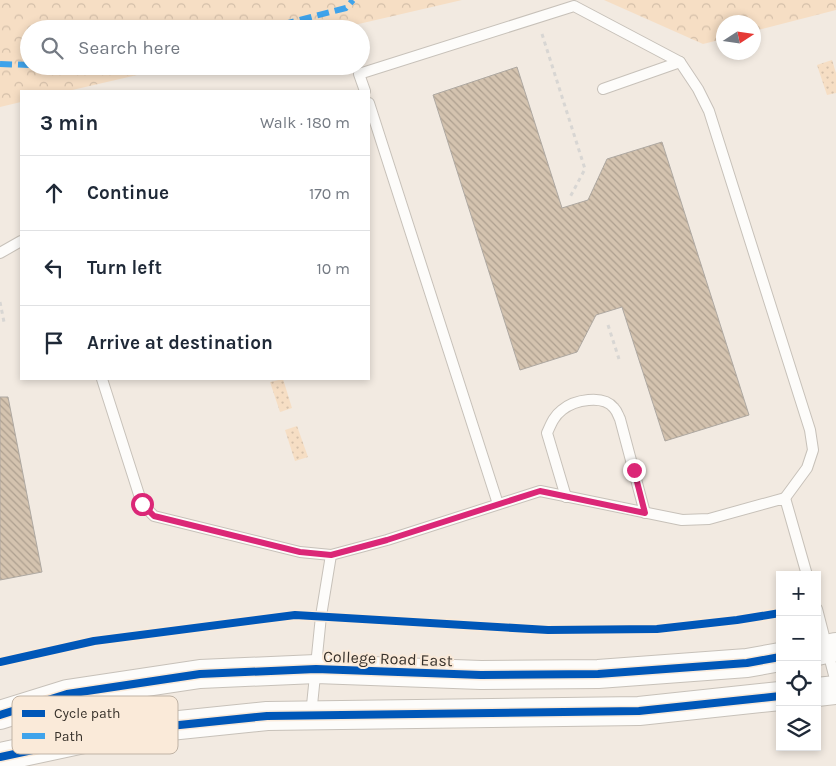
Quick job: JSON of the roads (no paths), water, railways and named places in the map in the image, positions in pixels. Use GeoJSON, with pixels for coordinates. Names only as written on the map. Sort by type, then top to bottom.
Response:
{"type":"FeatureCollection","features":[{"type":"Feature","properties":{"kind":"street","name":"College Road East"},"geometry":{"type":"LineString","coordinates":[[61,696],[200,674],[316,669],[481,675],[598,674],[747,662],[776,658]]}},
{"type":"Feature","properties":{"kind":"street"},"geometry":{"type":"LineString","coordinates":[[821,692],[836,690]]}},
{"type":"Feature","properties":{"kind":"street"},"geometry":{"type":"LineString","coordinates":[[178,725],[267,716],[640,711],[776,696]]}},
{"type":"Feature","properties":{"kind":"street","name":"College Road East"},"geometry":{"type":"LineString","coordinates":[[0,715],[12,711]]}},
{"type":"Feature","properties":{"kind":"street"},"geometry":{"type":"LineString","coordinates":[[0,757],[14,754]]}},
{"type":"Feature","properties":{"kind":"lane"},"geometry":{"type":"LineString","coordinates":[[102,380],[142,504],[154,516],[300,552],[331,555],[387,540],[540,491],[682,520],[709,520],[785,498],[808,468],[812,450],[810,430],[709,111],[698,89],[680,62],[574,6],[370,71]]}},
{"type":"Feature","properties":{"kind":"lane"},"geometry":{"type":"LineString","coordinates":[[603,89],[680,62]]}},
{"type":"Feature","properties":{"kind":"lane"},"geometry":{"type":"LineString","coordinates":[[359,75],[365,90]]}},
{"type":"Feature","properties":{"kind":"lane"},"geometry":{"type":"LineString","coordinates":[[370,107],[498,504]]}},
{"type":"Feature","properties":{"kind":"lane"},"geometry":{"type":"LineString","coordinates":[[0,253],[20,242]]}},
{"type":"Feature","properties":{"kind":"lane"},"geometry":{"type":"LineString","coordinates":[[566,497],[547,433],[552,420],[568,406],[587,400],[601,401],[614,407],[620,419],[645,513]]}},
{"type":"Feature","properties":{"kind":"lane"},"geometry":{"type":"LineString","coordinates":[[785,498],[806,571]]}},
{"type":"Feature","properties":{"kind":"lane"},"geometry":{"type":"LineString","coordinates":[[311,716],[321,616],[331,555]]}},
{"type":"Feature","properties":{"kind":"lane"},"geometry":{"type":"LineString","coordinates":[[819,616],[836,683]]}}]}
